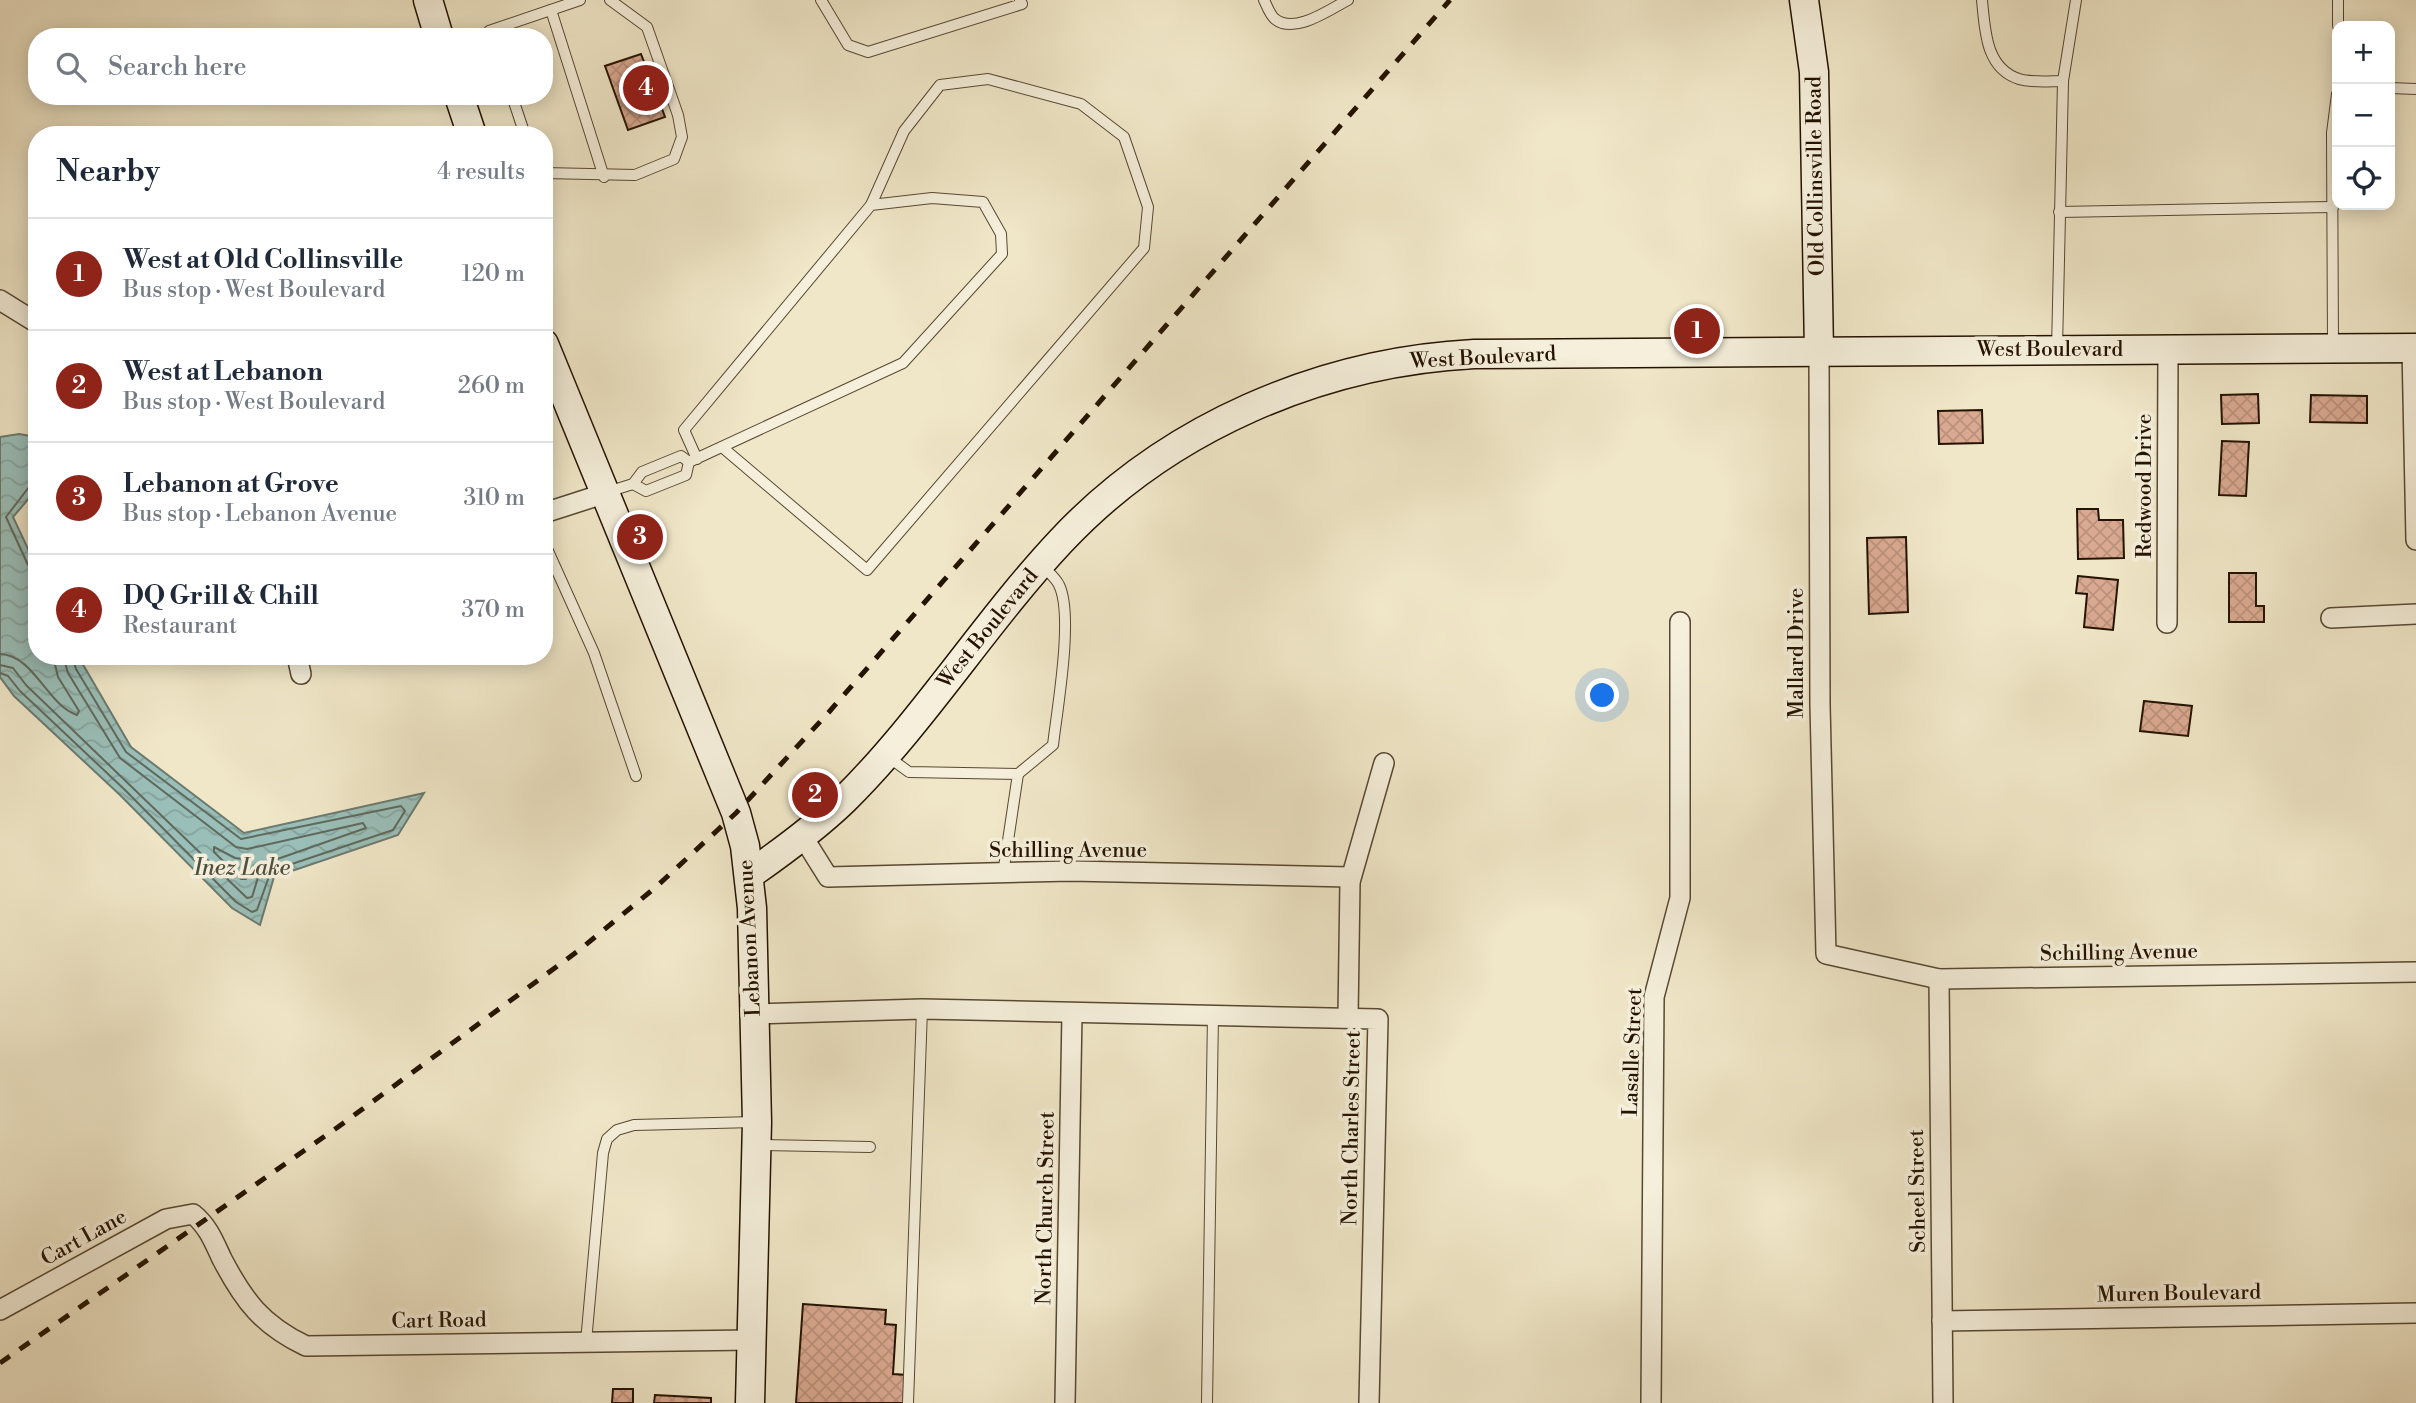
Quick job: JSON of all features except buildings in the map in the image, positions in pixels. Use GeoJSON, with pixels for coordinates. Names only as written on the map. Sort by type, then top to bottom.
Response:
{"type":"FeatureCollection","features":[{"type":"Feature","properties":{"kind":"street"},"geometry":{"type":"LineString","coordinates":[[428,0],[436,28]]}},
{"type":"Feature","properties":{"kind":"street","name":"Old Collinsville Road"},"geometry":{"type":"LineString","coordinates":[[1804,0],[1815,79],[1819,352]]}},
{"type":"Feature","properties":{"kind":"street"},"geometry":{"type":"LineString","coordinates":[[462,105],[469,126]]}},
{"type":"Feature","properties":{"kind":"street"},"geometry":{"type":"LineString","coordinates":[[0,300],[28,317]]}},
{"type":"Feature","properties":{"kind":"street"},"geometry":{"type":"LineString","coordinates":[[2414,348],[2416,540]]}},
{"type":"Feature","properties":{"kind":"street","name":"West Boulevard"},"geometry":{"type":"LineString","coordinates":[[749,875],[803,837],[846,798],[886,755],[1041,564],[1099,505],[1175,448],[1254,406],[1331,378],[1407,361],[1455,355],[2414,348]]}},
{"type":"Feature","properties":{"kind":"street","name":"Redwood Drive"},"geometry":{"type":"LineString","coordinates":[[2167,623],[2168,350]]}},
{"type":"Feature","properties":{"kind":"street","name":"Mallard Drive"},"geometry":{"type":"LineString","coordinates":[[1819,352],[1820,705],[1826,954]]}},
{"type":"Feature","properties":{"kind":"street","name":"Lebanon Avenue"},"geometry":{"type":"LineString","coordinates":[[553,368],[736,813],[749,875],[757,1133],[750,1403]]}},
{"type":"Feature","properties":{"kind":"street"},"geometry":{"type":"LineString","coordinates":[[553,510],[603,494]]}},
{"type":"Feature","properties":{"kind":"street"},"geometry":{"type":"LineString","coordinates":[[2331,618],[2416,614]]}},
{"type":"Feature","properties":{"kind":"street","name":"Lasalle Street"},"geometry":{"type":"LineString","coordinates":[[1651,1403],[1654,997],[1680,898],[1680,622]]}},
{"type":"Feature","properties":{"kind":"street","name":"North Charles Street"},"geometry":{"type":"LineString","coordinates":[[1369,1403],[1377,1018],[1348,1017],[1350,882],[1384,763]]}},
{"type":"Feature","properties":{"kind":"street","name":"Schilling Avenue"},"geometry":{"type":"LineString","coordinates":[[803,837],[828,877],[1071,871],[1350,877],[1350,882]]}},
{"type":"Feature","properties":{"kind":"street","name":"Schilling Avenue"},"geometry":{"type":"LineString","coordinates":[[1826,954],[1939,978],[2416,972]]}},
{"type":"Feature","properties":{"kind":"street","name":"Scheel Street"},"geometry":{"type":"LineString","coordinates":[[1939,978],[1943,1403]]}},
{"type":"Feature","properties":{"kind":"street"},"geometry":{"type":"LineString","coordinates":[[754,1014],[922,1009],[1348,1017]]}},
{"type":"Feature","properties":{"kind":"street","name":"North Church Street"},"geometry":{"type":"LineString","coordinates":[[1065,1403],[1072,1013]]}},
{"type":"Feature","properties":{"kind":"street","name":"Cart Road"},"geometry":{"type":"LineString","coordinates":[[193,1214],[204,1223],[236,1286],[254,1310],[278,1333],[306,1346],[752,1340]]}},
{"type":"Feature","properties":{"kind":"street","name":"Cart Lane"},"geometry":{"type":"LineString","coordinates":[[0,1310],[166,1219],[193,1214]]}},
{"type":"Feature","properties":{"kind":"street","name":"Muren Boulevard"},"geometry":{"type":"LineString","coordinates":[[1942,1321],[2416,1313]]}},
{"type":"Feature","properties":{"kind":"lane"},"geometry":{"type":"LineString","coordinates":[[500,28],[580,0]]}},
{"type":"Feature","properties":{"kind":"lane"},"geometry":{"type":"LineString","coordinates":[[553,174],[604,177],[635,175],[674,159],[682,137],[678,115],[647,26],[610,0]]}},
{"type":"Feature","properties":{"kind":"lane"},"geometry":{"type":"LineString","coordinates":[[821,0],[848,45],[868,52],[1022,4],[1020,0]]}},
{"type":"Feature","properties":{"kind":"lane"},"geometry":{"type":"LineString","coordinates":[[1264,0],[1274,19],[1285,24],[1309,20],[1348,0]]}},
{"type":"Feature","properties":{"kind":"lane"},"geometry":{"type":"LineString","coordinates":[[1982,0],[1987,48],[2000,65],[2019,79],[2063,81]]}},
{"type":"Feature","properties":{"kind":"lane"},"geometry":{"type":"LineString","coordinates":[[2057,350],[2063,81],[2076,0]]}},
{"type":"Feature","properties":{"kind":"lane"},"geometry":{"type":"LineString","coordinates":[[2338,0],[2338,21]]}},
{"type":"Feature","properties":{"kind":"lane"},"geometry":{"type":"LineString","coordinates":[[551,10],[604,177]]}},
{"type":"Feature","properties":{"kind":"lane"},"geometry":{"type":"LineString","coordinates":[[693,460],[684,430],[871,205],[904,131],[940,85],[988,79],[1081,104],[1124,137],[1148,207],[1144,248],[867,570],[722,447]]}},
{"type":"Feature","properties":{"kind":"lane"},"geometry":{"type":"LineString","coordinates":[[2395,88],[2416,89]]}},
{"type":"Feature","properties":{"kind":"lane"},"geometry":{"type":"LineString","coordinates":[[515,105],[522,126]]}},
{"type":"Feature","properties":{"kind":"lane"},"geometry":{"type":"LineString","coordinates":[[633,484],[646,491],[686,475],[693,460],[903,363],[1002,254],[1001,234],[982,202],[932,198],[871,205]]}},
{"type":"Feature","properties":{"kind":"lane"},"geometry":{"type":"LineString","coordinates":[[2059,212],[2332,207]]}},
{"type":"Feature","properties":{"kind":"lane"},"geometry":{"type":"LineString","coordinates":[[2333,210],[2333,348]]}},
{"type":"Feature","properties":{"kind":"lane"},"geometry":{"type":"LineString","coordinates":[[603,494],[633,484],[642,472],[681,456],[693,460]]}},
{"type":"Feature","properties":{"kind":"lane"},"geometry":{"type":"LineString","coordinates":[[553,562],[594,653],[636,776]]}},
{"type":"Feature","properties":{"kind":"lane"},"geometry":{"type":"LineString","coordinates":[[886,755],[909,772],[1018,774],[1053,745],[1062,667],[1064,604],[1059,585],[1041,564]]}},
{"type":"Feature","properties":{"kind":"lane"},"geometry":{"type":"LineString","coordinates":[[1003,874],[1018,774]]}},
{"type":"Feature","properties":{"kind":"lane"},"geometry":{"type":"LineString","coordinates":[[908,1403],[922,1009]]}},
{"type":"Feature","properties":{"kind":"lane"},"geometry":{"type":"LineString","coordinates":[[1208,1403],[1213,1015]]}},
{"type":"Feature","properties":{"kind":"lane"},"geometry":{"type":"LineString","coordinates":[[586,1342],[598,1183],[607,1139],[617,1130],[634,1125],[757,1133],[870,1147]]}},
{"type":"Feature","properties":{"kind":"water","name":"Inez Lake"},"geometry":{"type":"Polygon","coordinates":[[[28,436],[28,500],[13,517],[28,549],[28,665],[83,665],[131,747],[244,833],[424,793],[398,835],[274,877],[260,925],[232,908],[120,795],[14,696],[0,677],[0,437],[28,436]]]}},
{"type":"Feature","properties":{"kind":"railway"},"geometry":{"type":"LineString","coordinates":[[0,1363],[338,1127],[578,951],[656,887],[736,813],[829,712],[1450,0]]}},
{"type":"Feature","properties":{"kind":"place","name":"DQ Grill & Chill"},"geometry":{"type":"Point","coordinates":[646,88]}},
{"type":"Feature","properties":{"kind":"place","name":"West at Old Collinsville"},"geometry":{"type":"Point","coordinates":[1697,331]}},
{"type":"Feature","properties":{"kind":"place","name":"Lebanon at Grove"},"geometry":{"type":"Point","coordinates":[640,537]}},
{"type":"Feature","properties":{"kind":"place","name":"West at Lebanon"},"geometry":{"type":"Point","coordinates":[815,795]}}]}
